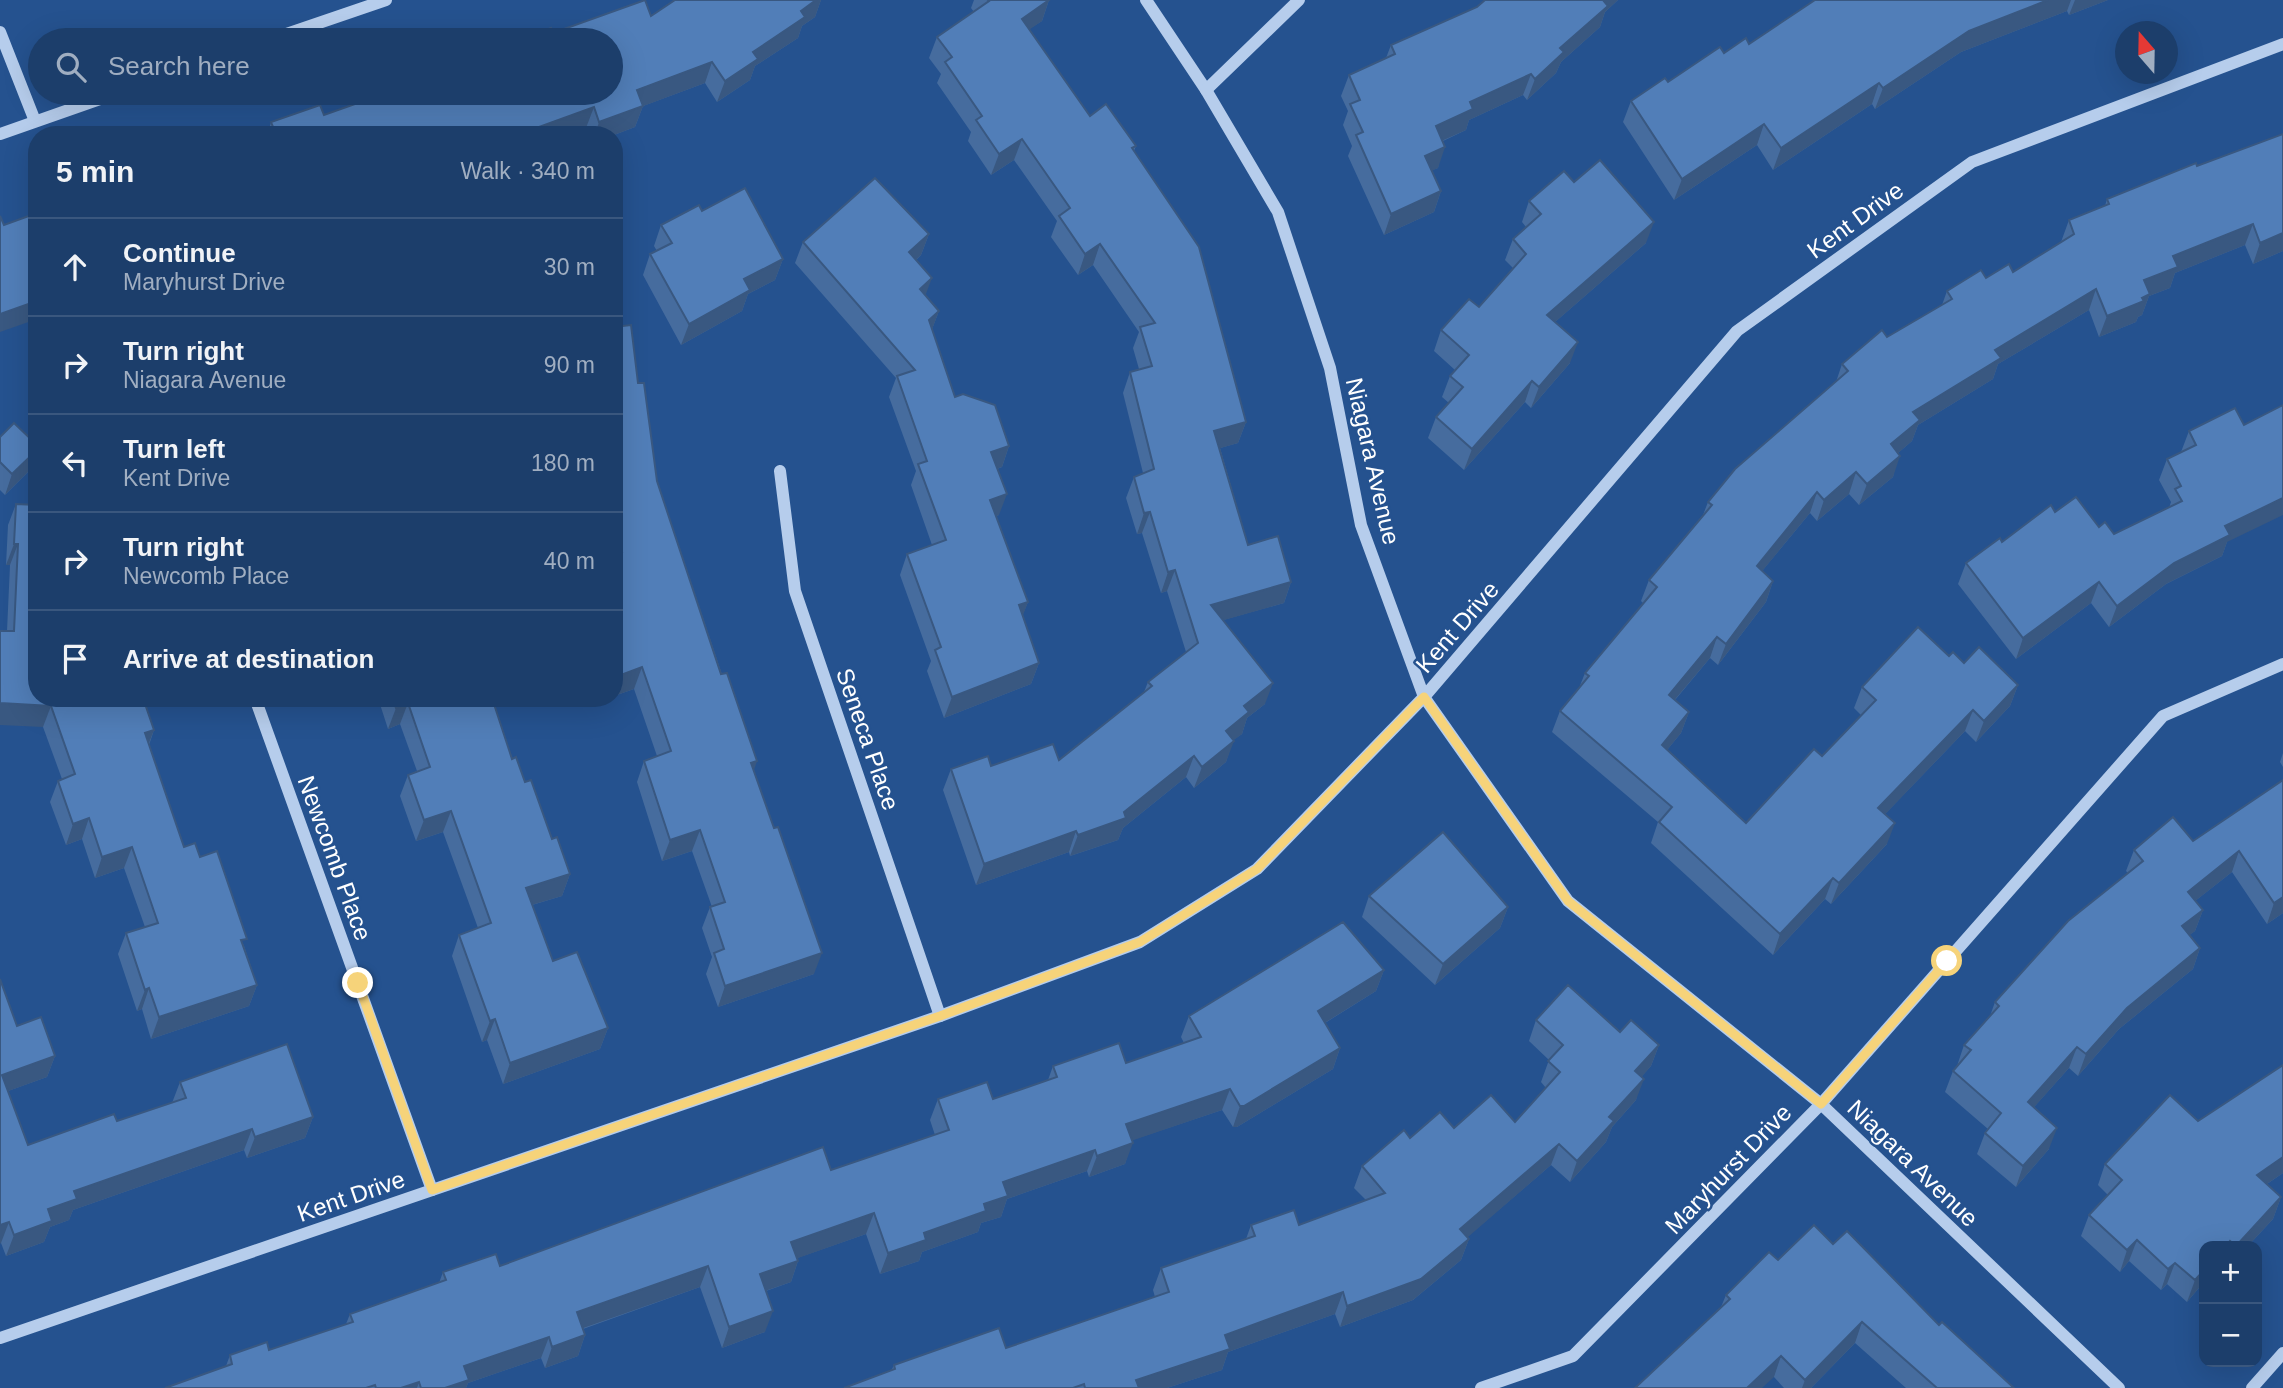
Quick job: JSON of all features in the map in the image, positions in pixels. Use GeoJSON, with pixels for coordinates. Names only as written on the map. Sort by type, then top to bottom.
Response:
{"type":"FeatureCollection","features":[{"type":"Feature","properties":{"kind":"street"},"geometry":{"type":"LineString","coordinates":[[304,28],[386,0]]}},
{"type":"Feature","properties":{"kind":"street","name":"Niagara Avenue"},"geometry":{"type":"LineString","coordinates":[[1146,0],[1206,90],[1278,212],[1330,368],[1361,525],[1424,697],[1568,901],[1821,1104],[2119,1388]]}},
{"type":"Feature","properties":{"kind":"street"},"geometry":{"type":"LineString","coordinates":[[1206,90],[1299,0]]}},
{"type":"Feature","properties":{"kind":"street"},"geometry":{"type":"LineString","coordinates":[[0,32],[28,103]]}},
{"type":"Feature","properties":{"kind":"street","name":"Kent Drive"},"geometry":{"type":"LineString","coordinates":[[0,1338],[940,1016],[1140,942],[1257,869],[1424,697],[1737,331],[1972,162],[2283,44]]}},
{"type":"Feature","properties":{"kind":"street"},"geometry":{"type":"LineString","coordinates":[[29,105],[35,121]]}},
{"type":"Feature","properties":{"kind":"street"},"geometry":{"type":"LineString","coordinates":[[0,134],[82,105]]}},
{"type":"Feature","properties":{"kind":"street","name":"Seneca Place"},"geometry":{"type":"LineString","coordinates":[[780,471],[795,591],[940,1016]]}},
{"type":"Feature","properties":{"kind":"street","name":"Maryhurst Drive"},"geometry":{"type":"LineString","coordinates":[[1481,1388],[1573,1356],[1821,1104],[2163,716],[2283,664]]}},
{"type":"Feature","properties":{"kind":"street","name":"Newcomb Place"},"geometry":{"type":"LineString","coordinates":[[258,707],[432,1190]]}},
{"type":"Feature","properties":{"kind":"street"},"geometry":{"type":"LineString","coordinates":[[2252,1388],[2283,1353]]}},
{"type":"Feature","properties":{"kind":"building"},"geometry":{"type":"Polygon","coordinates":[[[645,0],[651,16],[675,0],[816,0],[801,11],[805,17],[753,52],[758,59],[725,81],[712,62],[637,90],[643,106],[599,122],[594,107],[542,126],[273,126],[271,122],[320,105],[324,115],[352,105],[623,105],[623,28],[567,28],[645,0]]]}},
{"type":"Feature","properties":{"kind":"building"},"geometry":{"type":"Polygon","coordinates":[[[988,0],[1049,0],[1022,19],[1090,116],[1106,104],[1136,146],[1132,148],[1199,247],[1246,422],[1214,431],[1248,545],[1278,536],[1291,582],[1211,605],[1273,683],[1244,706],[1249,712],[1226,731],[1234,741],[1202,767],[1194,756],[1124,812],[1126,818],[1078,835],[1076,831],[984,864],[951,769],[988,756],[991,766],[1053,744],[1059,760],[1152,686],[1148,682],[1198,643],[1175,570],[1168,572],[1150,512],[1144,513],[1134,477],[1154,469],[1130,372],[1152,366],[1140,327],[1155,323],[1100,244],[1085,254],[1059,216],[1070,208],[1022,139],[999,154],[976,120],[982,116],[945,62],[952,57],[937,37],[988,0]]]}},
{"type":"Feature","properties":{"kind":"building"},"geometry":{"type":"Polygon","coordinates":[[[1485,0],[1603,0],[1608,6],[1560,48],[1564,52],[1535,79],[1531,74],[1470,102],[1473,109],[1436,126],[1445,147],[1425,156],[1441,191],[1391,214],[1356,135],[1363,132],[1350,104],[1360,100],[1349,75],[1395,54],[1391,45],[1477,7],[1485,0]]]}},
{"type":"Feature","properties":{"kind":"building"},"geometry":{"type":"Polygon","coordinates":[[[1815,0],[2048,0],[1969,31],[1883,88],[1879,83],[1781,148],[1764,124],[1682,179],[1631,101],[1665,78],[1668,82],[1720,47],[1724,53],[1746,38],[1749,44],[1815,0]]]}},
{"type":"Feature","properties":{"kind":"building"},"geometry":{"type":"Polygon","coordinates":[[[2283,134],[2283,233],[2260,243],[2253,224],[2173,256],[2178,267],[2144,280],[2150,294],[2142,298],[2144,301],[2107,316],[2096,289],[1995,350],[2001,358],[1913,412],[1920,420],[1891,444],[1900,456],[1867,484],[1856,472],[1824,500],[1817,492],[1757,566],[1773,581],[1726,644],[1717,637],[1669,695],[1689,712],[1662,745],[1746,823],[1814,749],[1822,756],[1876,700],[1862,687],[1918,627],[1949,656],[1953,652],[1964,663],[1979,647],[2018,685],[1984,721],[1973,710],[1878,808],[1895,823],[1839,883],[1833,878],[1780,934],[1659,822],[1672,807],[1560,711],[1589,676],[1585,673],[1657,587],[1649,580],[1712,505],[1708,502],[1735,469],[1848,371],[1842,364],[1882,330],[1887,337],[1952,299],[1947,291],[1981,270],[1986,278],[2009,264],[2013,272],[2074,234],[2069,220],[2109,204],[2107,199],[2196,163],[2197,166],[2283,134]]]}},
{"type":"Feature","properties":{"kind":"building"},"geometry":{"type":"Polygon","coordinates":[[[1600,160],[1654,222],[1547,315],[1578,342],[1539,387],[1532,381],[1472,449],[1436,417],[1463,387],[1450,376],[1469,355],[1441,330],[1469,299],[1479,307],[1526,254],[1513,239],[1541,214],[1529,201],[1564,171],[1574,182],[1600,160]]]}},
{"type":"Feature","properties":{"kind":"building"},"geometry":{"type":"Polygon","coordinates":[[[875,178],[929,234],[909,252],[932,278],[920,289],[939,311],[929,320],[955,397],[963,394],[995,405],[1009,446],[991,452],[1007,494],[990,500],[1028,602],[1019,605],[1039,663],[952,697],[935,650],[941,647],[907,554],[946,540],[918,464],[927,461],[897,376],[915,370],[803,242],[875,178]]]}},
{"type":"Feature","properties":{"kind":"building"},"geometry":{"type":"Polygon","coordinates":[[[745,188],[783,259],[744,279],[750,290],[689,324],[650,254],[672,243],[661,225],[699,205],[702,211],[745,188]]]}},
{"type":"Feature","properties":{"kind":"building"},"geometry":{"type":"Polygon","coordinates":[[[0,216],[4,225],[28,216],[28,304],[0,314],[0,216]]]}},
{"type":"Feature","properties":{"kind":"building"},"geometry":{"type":"Polygon","coordinates":[[[631,325],[638,383],[644,383],[657,481],[721,674],[727,673],[757,761],[751,763],[774,828],[778,827],[822,953],[725,986],[714,953],[724,949],[710,907],[725,902],[700,830],[670,840],[644,761],[671,751],[642,667],[623,674],[623,326],[631,325]]]}},
{"type":"Feature","properties":{"kind":"building"},"geometry":{"type":"Polygon","coordinates":[[[2283,405],[2283,498],[2225,526],[2230,535],[2174,563],[2117,606],[2099,582],[2023,638],[1966,563],[2000,538],[2002,542],[2051,505],[2055,512],[2076,497],[2099,527],[2105,522],[2114,534],[2182,501],[2175,489],[2181,486],[2167,459],[2196,445],[2189,431],[2235,408],[2244,425],[2283,405]]]}},
{"type":"Feature","properties":{"kind":"building"},"geometry":{"type":"Polygon","coordinates":[[[14,423],[28,436],[28,459],[12,474],[0,462],[0,437],[14,423]]]}},
{"type":"Feature","properties":{"kind":"building"},"geometry":{"type":"Polygon","coordinates":[[[16,504],[28,505],[28,705],[0,703],[0,631],[14,631],[18,544],[14,544],[16,504]]]}},
{"type":"Feature","properties":{"kind":"building"},"geometry":{"type":"Polygon","coordinates":[[[51,707],[146,707],[154,730],[145,733],[184,847],[195,843],[200,857],[217,851],[247,939],[241,940],[257,985],[159,1017],[149,988],[145,990],[126,933],[158,923],[132,847],[102,857],[89,818],[73,824],[58,781],[75,774],[51,707]]]}},
{"type":"Feature","properties":{"kind":"building"},"geometry":{"type":"Polygon","coordinates":[[[409,707],[495,707],[512,759],[516,757],[525,782],[531,780],[552,839],[557,837],[570,874],[526,888],[553,961],[577,952],[608,1028],[510,1063],[495,1019],[490,1021],[459,935],[491,923],[451,811],[424,820],[408,775],[430,767],[409,707]]]}},
{"type":"Feature","properties":{"kind":"building"},"geometry":{"type":"Polygon","coordinates":[[[2283,780],[2283,897],[2274,903],[2239,851],[2188,892],[2203,910],[2182,926],[2200,948],[2127,1008],[2086,1054],[2077,1047],[2028,1102],[2057,1128],[2023,1166],[1985,1133],[2001,1113],[1953,1071],[1971,1050],[1964,1045],[1999,1006],[1995,1002],[2068,921],[2143,861],[2134,850],[2173,817],[2193,841],[2283,780]]]}},
{"type":"Feature","properties":{"kind":"building"},"geometry":{"type":"Polygon","coordinates":[[[1443,832],[1508,907],[1443,964],[1369,896],[1443,832]]]}},
{"type":"Feature","properties":{"kind":"building"},"geometry":{"type":"Polygon","coordinates":[[[1343,922],[1384,970],[1318,1011],[1340,1048],[1244,1106],[1240,1106],[1230,1089],[1126,1124],[1133,1143],[1097,1156],[1095,1150],[1003,1182],[1008,1196],[984,1204],[986,1211],[924,1233],[926,1240],[888,1253],[874,1213],[791,1242],[798,1261],[760,1274],[773,1311],[729,1327],[708,1266],[577,1312],[585,1335],[552,1347],[549,1337],[464,1366],[469,1380],[445,1388],[421,1388],[419,1382],[401,1388],[376,1388],[375,1385],[366,1388],[165,1388],[232,1364],[230,1355],[267,1342],[269,1350],[353,1322],[350,1314],[446,1280],[443,1272],[496,1254],[500,1266],[823,1147],[831,1170],[949,1130],[938,1099],[987,1082],[993,1099],[1057,1077],[1053,1066],[1119,1043],[1126,1063],[1201,1037],[1189,1016],[1343,922]]]}},
{"type":"Feature","properties":{"kind":"building"},"geometry":{"type":"Polygon","coordinates":[[[0,979],[17,1026],[41,1017],[55,1056],[2,1075],[28,1145],[114,1114],[117,1121],[186,1098],[180,1082],[287,1044],[313,1117],[255,1137],[252,1129],[74,1191],[77,1199],[48,1209],[52,1221],[14,1235],[9,1222],[0,1225],[0,979]]]}},
{"type":"Feature","properties":{"kind":"building"},"geometry":{"type":"Polygon","coordinates":[[[1568,985],[1620,1032],[1631,1020],[1659,1045],[1635,1071],[1644,1079],[1609,1117],[1614,1121],[1577,1161],[1559,1144],[1460,1229],[1469,1239],[1421,1279],[1347,1306],[1343,1292],[1225,1335],[1230,1349],[1136,1380],[1139,1388],[1085,1388],[1084,1384],[1073,1388],[844,1388],[895,1369],[894,1365],[999,1328],[1006,1348],[1169,1292],[1161,1268],[1255,1236],[1251,1225],[1294,1210],[1299,1225],[1385,1193],[1362,1166],[1404,1130],[1410,1138],[1440,1112],[1454,1128],[1491,1095],[1515,1122],[1560,1072],[1548,1061],[1563,1045],[1536,1020],[1568,985]]]}},
{"type":"Feature","properties":{"kind":"building"},"geometry":{"type":"Polygon","coordinates":[[[2283,1065],[2283,1157],[2257,1175],[2281,1197],[2241,1241],[2199,1241],[2199,1276],[2195,1280],[2175,1263],[2168,1269],[2137,1240],[2127,1250],[2089,1215],[2122,1180],[2105,1164],[2170,1095],[2198,1121],[2283,1065]]]}},
{"type":"Feature","properties":{"kind":"building"},"geometry":{"type":"Polygon","coordinates":[[[1814,1225],[1833,1244],[1847,1231],[1939,1325],[1942,1322],[2014,1388],[1937,1388],[1862,1322],[1805,1380],[1781,1356],[1747,1388],[1635,1388],[1730,1299],[1726,1295],[1769,1252],[1778,1260],[1814,1225]]]}},
{"type":"Feature","properties":{"kind":"route"},"geometry":{"type":"LineString","coordinates":[[358,983],[432,1190],[940,1016],[1140,942],[1257,869],[1424,697],[1568,901],[1821,1104],[1947,961]]}}]}
